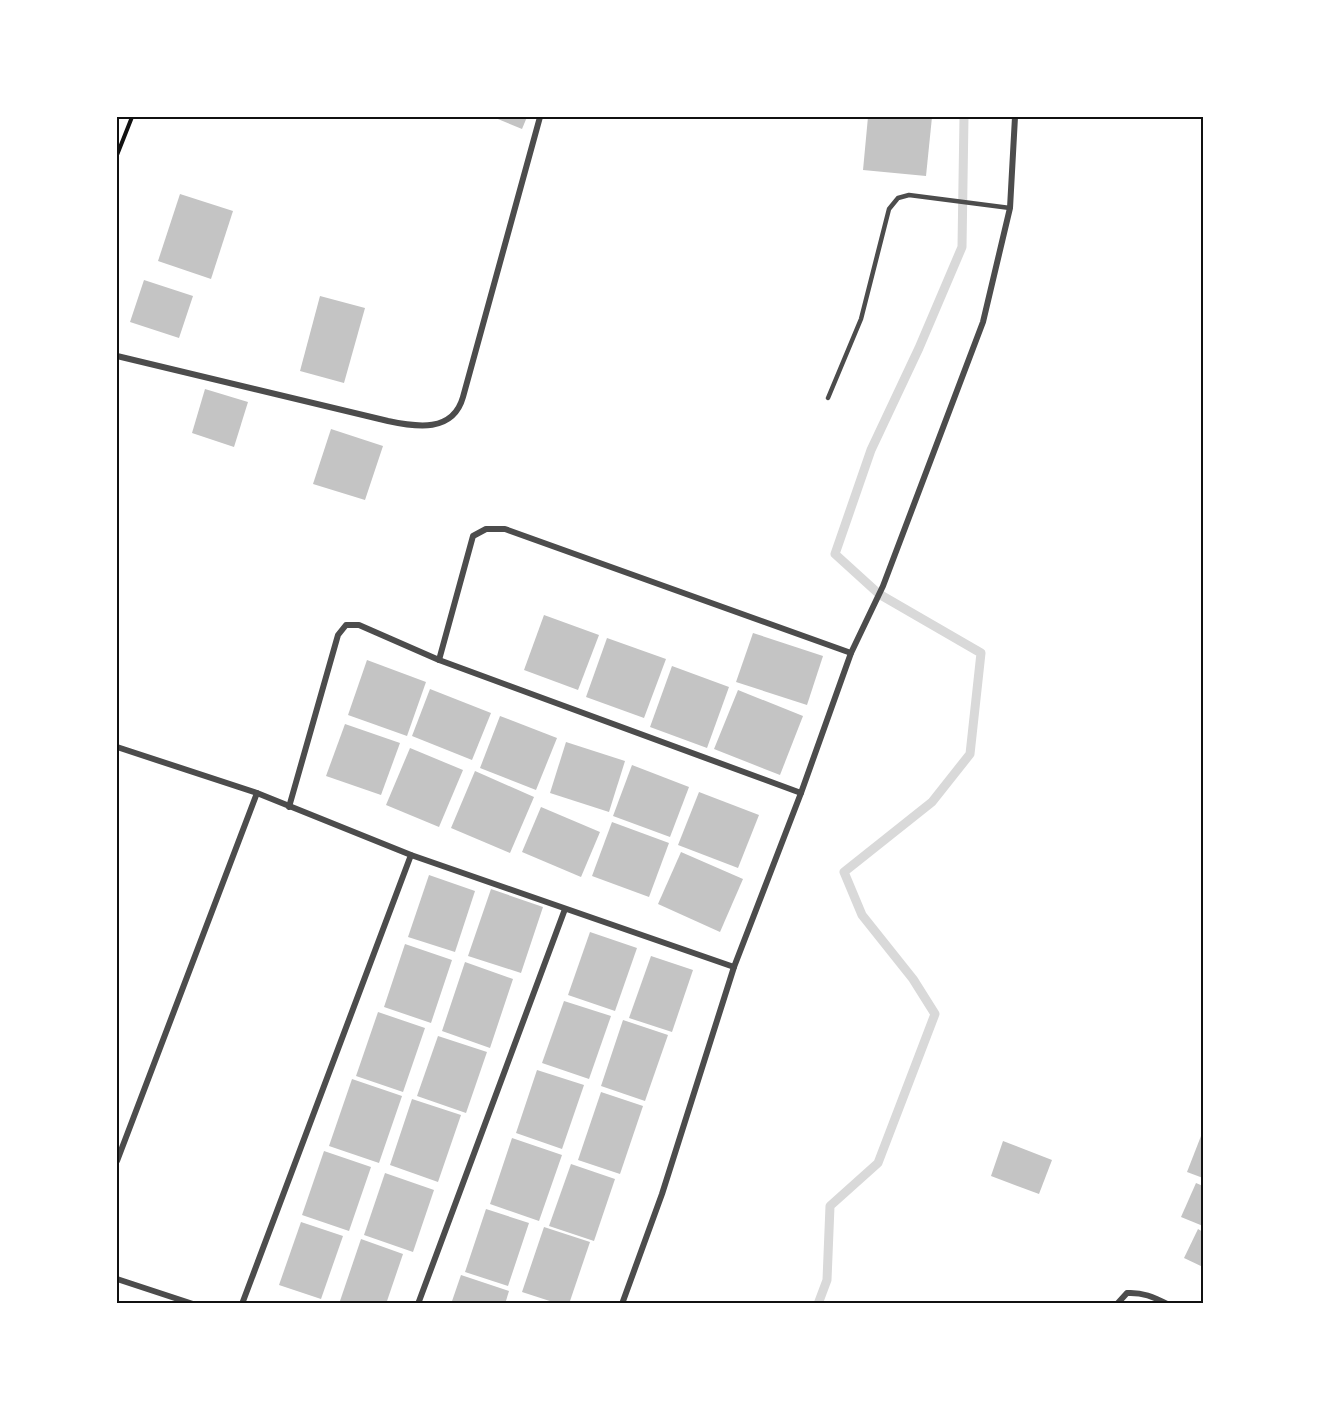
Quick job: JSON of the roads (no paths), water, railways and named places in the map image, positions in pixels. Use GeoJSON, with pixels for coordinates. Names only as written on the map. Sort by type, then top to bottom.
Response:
{"type":"FeatureCollection","features":[{"type":"Feature","properties":{"kind":"street"},"geometry":{"type":"LineString","coordinates":[[117,356],[388,422],[415,426],[435,424],[452,417],[460,407],[463,397],[540,117]]}},
{"type":"Feature","properties":{"kind":"street"},"geometry":{"type":"LineString","coordinates":[[622,1304],[662,1194],[735,967],[851,653],[883,586],[983,322],[1010,207],[1015,117]]}},
{"type":"Feature","properties":{"kind":"street"},"geometry":{"type":"LineString","coordinates":[[439,660],[473,536],[486,529],[505,529],[851,653]]}},
{"type":"Feature","properties":{"kind":"street"},"geometry":{"type":"LineString","coordinates":[[289,807],[339,635],[346,625],[359,625],[439,660],[801,793]]}},
{"type":"Feature","properties":{"kind":"street"},"geometry":{"type":"LineString","coordinates":[[117,747],[257,793],[411,855],[735,967]]}},
{"type":"Feature","properties":{"kind":"street"},"geometry":{"type":"LineString","coordinates":[[117,1161],[257,793]]}},
{"type":"Feature","properties":{"kind":"street"},"geometry":{"type":"LineString","coordinates":[[242,1304],[411,855]]}},
{"type":"Feature","properties":{"kind":"street"},"geometry":{"type":"LineString","coordinates":[[418,1304],[565,909]]}},
{"type":"Feature","properties":{"kind":"street"},"geometry":{"type":"LineString","coordinates":[[117,1279],[193,1304]]}},
{"type":"Feature","properties":{"kind":"street"},"geometry":{"type":"LineString","coordinates":[[1117,1304],[1127,1293],[1136,1292],[1153,1296],[1167,1304]]}},
{"type":"Feature","properties":{"kind":"lane"},"geometry":{"type":"LineString","coordinates":[[828,398],[861,319],[889,208],[898,198],[909,195],[1010,207]]}},
{"type":"Feature","properties":{"kind":"waterway"},"geometry":{"type":"LineString","coordinates":[[818,1304],[827,1280],[830,1206],[878,1163],[935,1014],[913,979],[862,915],[844,872],[932,802],[970,754],[981,653],[879,594],[835,554],[871,450],[919,348],[962,247],[964,117]]}}]}
